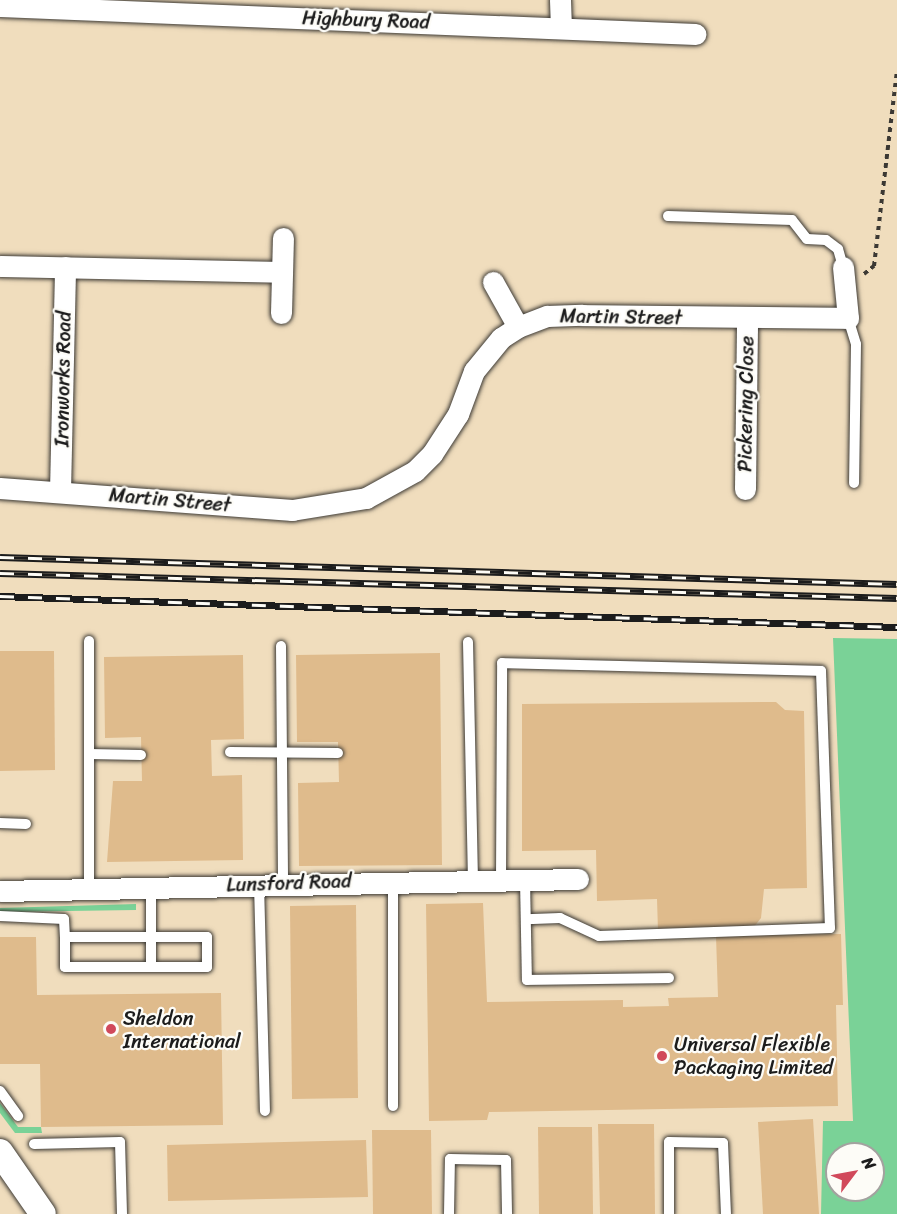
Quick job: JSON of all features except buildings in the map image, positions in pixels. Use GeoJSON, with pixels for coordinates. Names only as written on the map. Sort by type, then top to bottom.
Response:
{"type":"FeatureCollection","features":[{"type":"Feature","properties":{"kind":"street"},"geometry":{"type":"LineString","coordinates":[[560,0],[561,27]]}},
{"type":"Feature","properties":{"kind":"street","name":"Highbury Road"},"geometry":{"type":"LineString","coordinates":[[0,6],[695,34]]}},
{"type":"Feature","properties":{"kind":"street"},"geometry":{"type":"LineString","coordinates":[[281,313],[283,238]]}},
{"type":"Feature","properties":{"kind":"street"},"geometry":{"type":"LineString","coordinates":[[0,266],[282,272]]}},
{"type":"Feature","properties":{"kind":"street","name":"Ironworks Road"},"geometry":{"type":"LineString","coordinates":[[60,491],[65,267]]}},
{"type":"Feature","properties":{"kind":"street"},"geometry":{"type":"LineString","coordinates":[[843,267],[848,318]]}},
{"type":"Feature","properties":{"kind":"street"},"geometry":{"type":"LineString","coordinates":[[493,282],[518,327]]}},
{"type":"Feature","properties":{"kind":"street","name":"Martin Street"},"geometry":{"type":"LineString","coordinates":[[0,488],[292,510],[366,498],[408,475],[432,454],[458,414],[474,371],[501,338],[518,327],[547,316],[848,318]]}},
{"type":"Feature","properties":{"kind":"street","name":"Pickering Close"},"geometry":{"type":"LineString","coordinates":[[745,489],[747,319]]}},
{"type":"Feature","properties":{"kind":"street","name":"Lunsford Road"},"geometry":{"type":"LineString","coordinates":[[0,891],[393,880],[578,879]]}},
{"type":"Feature","properties":{"kind":"street"},"geometry":{"type":"LineString","coordinates":[[0,1152],[43,1214]]}},
{"type":"Feature","properties":{"kind":"lane"},"geometry":{"type":"LineString","coordinates":[[668,216],[792,220],[807,239],[826,240],[838,249],[843,267]]}},
{"type":"Feature","properties":{"kind":"lane"},"geometry":{"type":"LineString","coordinates":[[848,318],[856,344],[854,483]]}},
{"type":"Feature","properties":{"kind":"lane"},"geometry":{"type":"LineString","coordinates":[[89,640],[89,888]]}},
{"type":"Feature","properties":{"kind":"lane"},"geometry":{"type":"LineString","coordinates":[[468,642],[473,879]]}},
{"type":"Feature","properties":{"kind":"lane"},"geometry":{"type":"LineString","coordinates":[[281,646],[284,752],[283,883]]}},
{"type":"Feature","properties":{"kind":"lane"},"geometry":{"type":"LineString","coordinates":[[501,880],[502,663],[820,671],[830,928],[599,936],[560,918],[526,918]]}},
{"type":"Feature","properties":{"kind":"lane"},"geometry":{"type":"LineString","coordinates":[[230,752],[338,753]]}},
{"type":"Feature","properties":{"kind":"lane"},"geometry":{"type":"LineString","coordinates":[[89,754],[141,755]]}},
{"type":"Feature","properties":{"kind":"lane"},"geometry":{"type":"LineString","coordinates":[[0,823],[26,824]]}},
{"type":"Feature","properties":{"kind":"lane"},"geometry":{"type":"LineString","coordinates":[[393,880],[393,1107]]}},
{"type":"Feature","properties":{"kind":"lane"},"geometry":{"type":"LineString","coordinates":[[525,880],[527,980],[669,978]]}},
{"type":"Feature","properties":{"kind":"lane"},"geometry":{"type":"LineString","coordinates":[[259,884],[265,1111]]}},
{"type":"Feature","properties":{"kind":"lane"},"geometry":{"type":"LineString","coordinates":[[151,886],[152,967]]}},
{"type":"Feature","properties":{"kind":"lane"},"geometry":{"type":"LineString","coordinates":[[0,916],[64,919],[65,967],[207,967],[207,937],[65,937]]}},
{"type":"Feature","properties":{"kind":"lane"},"geometry":{"type":"LineString","coordinates":[[0,1091],[18,1116]]}},
{"type":"Feature","properties":{"kind":"lane"},"geometry":{"type":"LineString","coordinates":[[34,1144],[120,1142],[122,1214]]}},
{"type":"Feature","properties":{"kind":"lane"},"geometry":{"type":"LineString","coordinates":[[669,1214],[669,1143],[723,1143],[726,1214]]}},
{"type":"Feature","properties":{"kind":"lane"},"geometry":{"type":"LineString","coordinates":[[449,1214],[450,1159],[507,1160],[507,1214]]}},
{"type":"Feature","properties":{"kind":"path"},"geometry":{"type":"LineString","coordinates":[[844,289],[874,266],[897,69]]}},
{"type":"Feature","properties":{"kind":"green space"},"geometry":{"type":"Polygon","coordinates":[[[833,638],[897,639],[897,1214],[821,1214],[823,1121],[853,1121],[833,638]]]}},
{"type":"Feature","properties":{"kind":"green space"},"geometry":{"type":"Polygon","coordinates":[[[136,904],[136,910],[0,912],[0,908],[136,904]]]}},
{"type":"Feature","properties":{"kind":"green space"},"geometry":{"type":"Polygon","coordinates":[[[0,1103],[18,1127],[41,1127],[42,1133],[15,1133],[0,1113],[0,1103]]]}},
{"type":"Feature","properties":{"kind":"railway"},"geometry":{"type":"LineString","coordinates":[[0,557],[897,584]]}},
{"type":"Feature","properties":{"kind":"railway"},"geometry":{"type":"LineString","coordinates":[[0,573],[897,598]]}},
{"type":"Feature","properties":{"kind":"railway"},"geometry":{"type":"LineString","coordinates":[[0,596],[897,627]]}},
{"type":"Feature","properties":{"kind":"place","name":"Sheldon International"},"geometry":{"type":"Point","coordinates":[111,1029]}},
{"type":"Feature","properties":{"kind":"place","name":"Universal Flexible Packaging Limited"},"geometry":{"type":"Point","coordinates":[662,1056]}}]}
